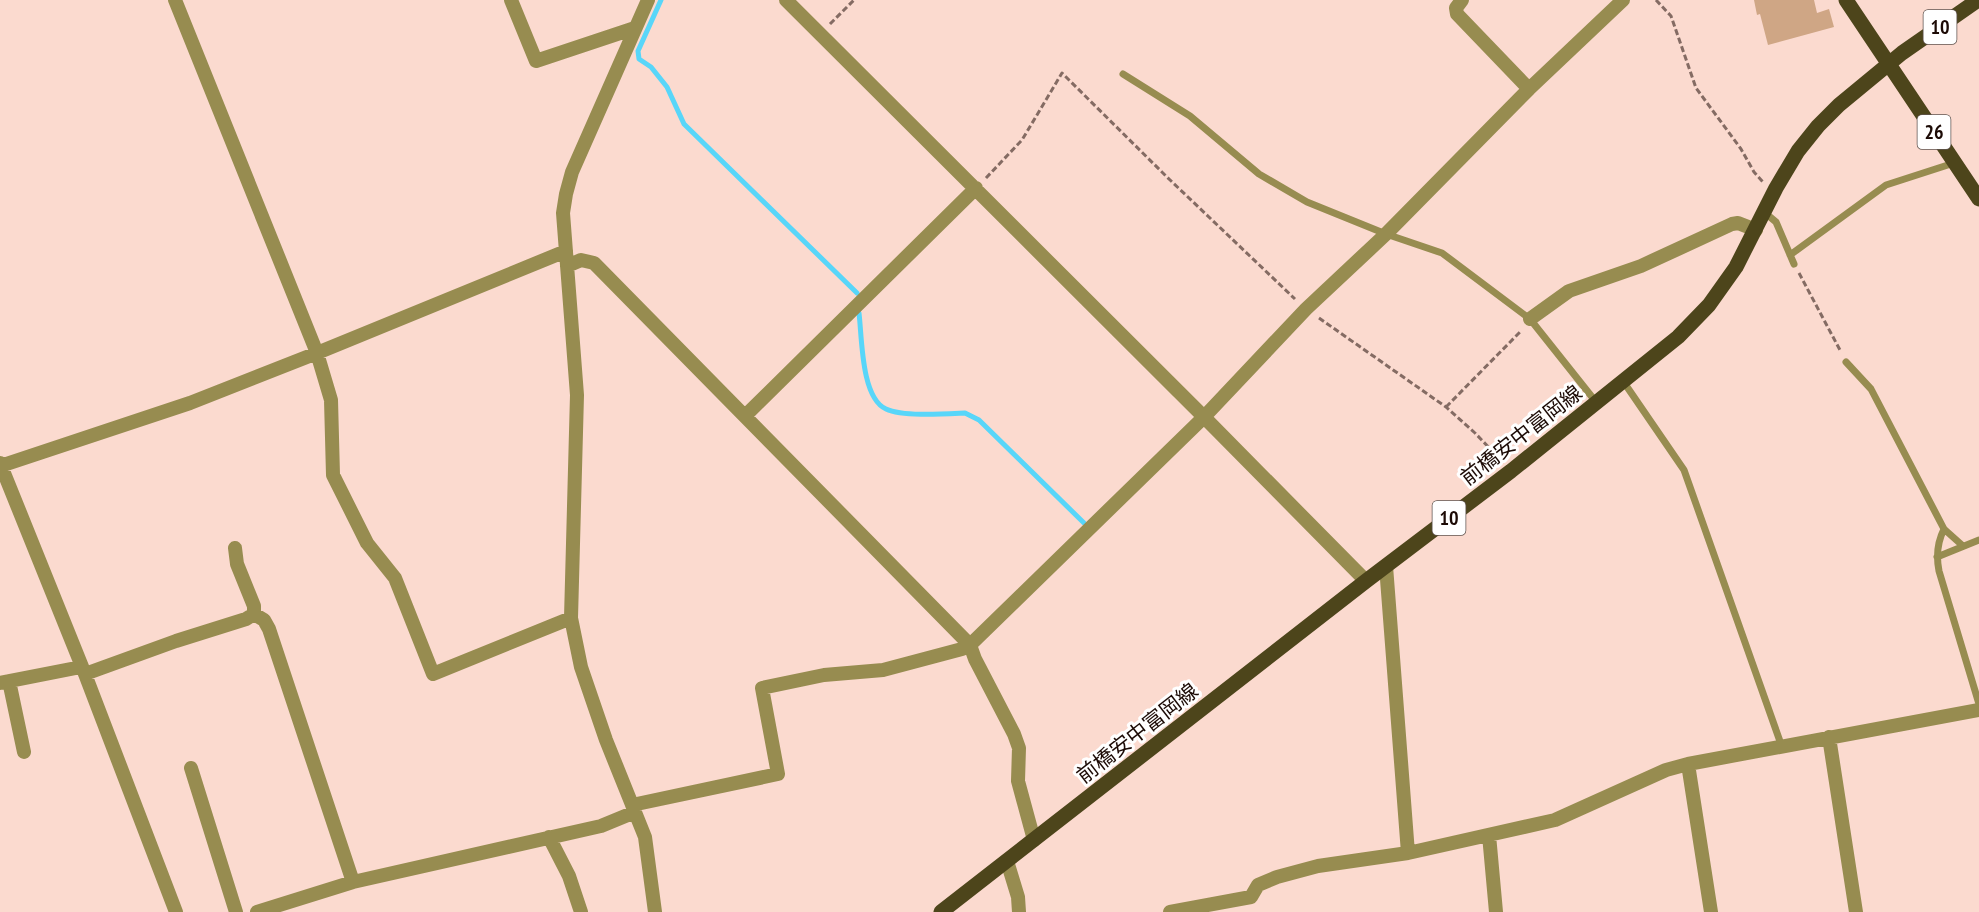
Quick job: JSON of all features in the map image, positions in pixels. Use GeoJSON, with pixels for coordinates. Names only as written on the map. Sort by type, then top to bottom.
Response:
{"type":"FeatureCollection","features":[{"type":"Feature","properties":{"kind":"main road"},"geometry":{"type":"LineString","coordinates":[[1846,0],[1890,64]]}},
{"type":"Feature","properties":{"kind":"main road","name":"前橋安中富岡線"},"geometry":{"type":"LineString","coordinates":[[941,912],[1511,471],[1678,337],[1709,305],[1736,267],[1798,151],[1818,126],[1839,105],[1902,53],[1978,0]]}},
{"type":"Feature","properties":{"kind":"main road","name":"26"},"geometry":{"type":"LineString","coordinates":[[1890,64],[1979,199]]}},
{"type":"Feature","properties":{"kind":"street"},"geometry":{"type":"LineString","coordinates":[[175,0],[317,353],[332,400],[333,475],[367,543],[395,578],[433,674],[571,618]]}},
{"type":"Feature","properties":{"kind":"street"},"geometry":{"type":"LineString","coordinates":[[511,0],[536,61],[635,28]]}},
{"type":"Feature","properties":{"kind":"street"},"geometry":{"type":"LineString","coordinates":[[648,0],[572,172],[563,213],[577,395],[571,618],[581,668],[606,740],[645,837],[655,912]]}},
{"type":"Feature","properties":{"kind":"street"},"geometry":{"type":"LineString","coordinates":[[786,0],[1366,581]]}},
{"type":"Feature","properties":{"kind":"street"},"geometry":{"type":"LineString","coordinates":[[1462,0],[1456,8],[1457,14],[1529,89]]}},
{"type":"Feature","properties":{"kind":"street"},"geometry":{"type":"LineString","coordinates":[[257,912],[353,882],[601,826],[634,808],[778,774],[762,688],[824,675],[883,670],[970,645],[1204,417],[1306,309],[1386,234],[1529,89],[1623,0]]}},
{"type":"Feature","properties":{"kind":"street"},"geometry":{"type":"LineString","coordinates":[[745,416],[976,188]]}},
{"type":"Feature","properties":{"kind":"street"},"geometry":{"type":"LineString","coordinates":[[1530,319],[1569,291],[1641,266],[1732,224],[1738,223],[1755,230]]}},
{"type":"Feature","properties":{"kind":"street"},"geometry":{"type":"LineString","coordinates":[[176,912],[83,670],[0,465],[190,403],[566,251]]}},
{"type":"Feature","properties":{"kind":"street"},"geometry":{"type":"LineString","coordinates":[[567,266],[580,260],[594,263],[970,645],[1019,748],[1018,781],[1034,840]]}},
{"type":"Feature","properties":{"kind":"street"},"geometry":{"type":"LineString","coordinates":[[235,548],[237,564],[254,606],[254,614]]}},
{"type":"Feature","properties":{"kind":"street"},"geometry":{"type":"LineString","coordinates":[[1386,566],[1408,852]]}},
{"type":"Feature","properties":{"kind":"street"},"geometry":{"type":"LineString","coordinates":[[24,752],[5,682],[83,670],[246,619],[254,614]]}},
{"type":"Feature","properties":{"kind":"street"},"geometry":{"type":"LineString","coordinates":[[254,614],[264,620],[269,629],[353,882]]}},
{"type":"Feature","properties":{"kind":"street"},"geometry":{"type":"LineString","coordinates":[[1170,912],[1251,897],[1258,885],[1277,877],[1318,866],[1408,852],[1555,820],[1666,770],[1688,764],[1979,710]]}},
{"type":"Feature","properties":{"kind":"street"},"geometry":{"type":"LineString","coordinates":[[1829,737],[1856,912]]}},
{"type":"Feature","properties":{"kind":"street"},"geometry":{"type":"LineString","coordinates":[[1688,764],[1711,912]]}},
{"type":"Feature","properties":{"kind":"street"},"geometry":{"type":"LineString","coordinates":[[191,768],[236,912]]}},
{"type":"Feature","properties":{"kind":"street"},"geometry":{"type":"LineString","coordinates":[[1489,835],[1496,912]]}},
{"type":"Feature","properties":{"kind":"street"},"geometry":{"type":"LineString","coordinates":[[549,837],[569,876],[581,912]]}},
{"type":"Feature","properties":{"kind":"street"},"geometry":{"type":"LineString","coordinates":[[1007,861],[1018,897],[1019,912]]}},
{"type":"Feature","properties":{"kind":"lane"},"geometry":{"type":"LineString","coordinates":[[1123,74],[1190,116],[1259,174],[1307,202],[1386,234],[1442,253],[1530,319],[1596,402]]}},
{"type":"Feature","properties":{"kind":"lane"},"geometry":{"type":"LineString","coordinates":[[1790,255],[1886,185],[1954,163]]}},
{"type":"Feature","properties":{"kind":"lane"},"geometry":{"type":"LineString","coordinates":[[1764,212],[1776,222],[1794,264]]}},
{"type":"Feature","properties":{"kind":"lane"},"geometry":{"type":"LineString","coordinates":[[1846,362],[1871,389],[1944,529],[1963,546]]}},
{"type":"Feature","properties":{"kind":"lane"},"geometry":{"type":"LineString","coordinates":[[1623,381],[1684,470],[1782,747]]}},
{"type":"Feature","properties":{"kind":"lane"},"geometry":{"type":"LineString","coordinates":[[1944,529],[1937,557],[1939,571],[1979,704]]}},
{"type":"Feature","properties":{"kind":"lane"},"geometry":{"type":"LineString","coordinates":[[1937,557],[1979,540]]}},
{"type":"Feature","properties":{"kind":"path"},"geometry":{"type":"LineString","coordinates":[[820,34],[854,0]]}},
{"type":"Feature","properties":{"kind":"path"},"geometry":{"type":"LineString","coordinates":[[1656,0],[1671,15],[1695,88],[1742,149],[1754,172],[1766,184]]}},
{"type":"Feature","properties":{"kind":"path"},"geometry":{"type":"LineString","coordinates":[[976,188],[1022,140],[1062,73],[1169,179],[1306,309],[1446,406],[1511,471]]}},
{"type":"Feature","properties":{"kind":"path"},"geometry":{"type":"LineString","coordinates":[[1794,264],[1846,362]]}},
{"type":"Feature","properties":{"kind":"path"},"geometry":{"type":"LineString","coordinates":[[1446,406],[1528,324],[1530,319]]}},
{"type":"Feature","properties":{"kind":"building"},"geometry":{"type":"Polygon","coordinates":[[[1754,0],[1814,0],[1817,13],[1829,9],[1834,27],[1768,45],[1754,0]]]}},
{"type":"Feature","properties":{"kind":"waterway"},"geometry":{"type":"LineString","coordinates":[[661,0],[638,51],[639,59],[651,67],[667,87],[684,124],[857,293]]}},
{"type":"Feature","properties":{"kind":"waterway"},"geometry":{"type":"LineString","coordinates":[[859,313],[864,366],[867,380],[878,403],[893,412],[965,413],[979,420],[1084,523]]}}]}
